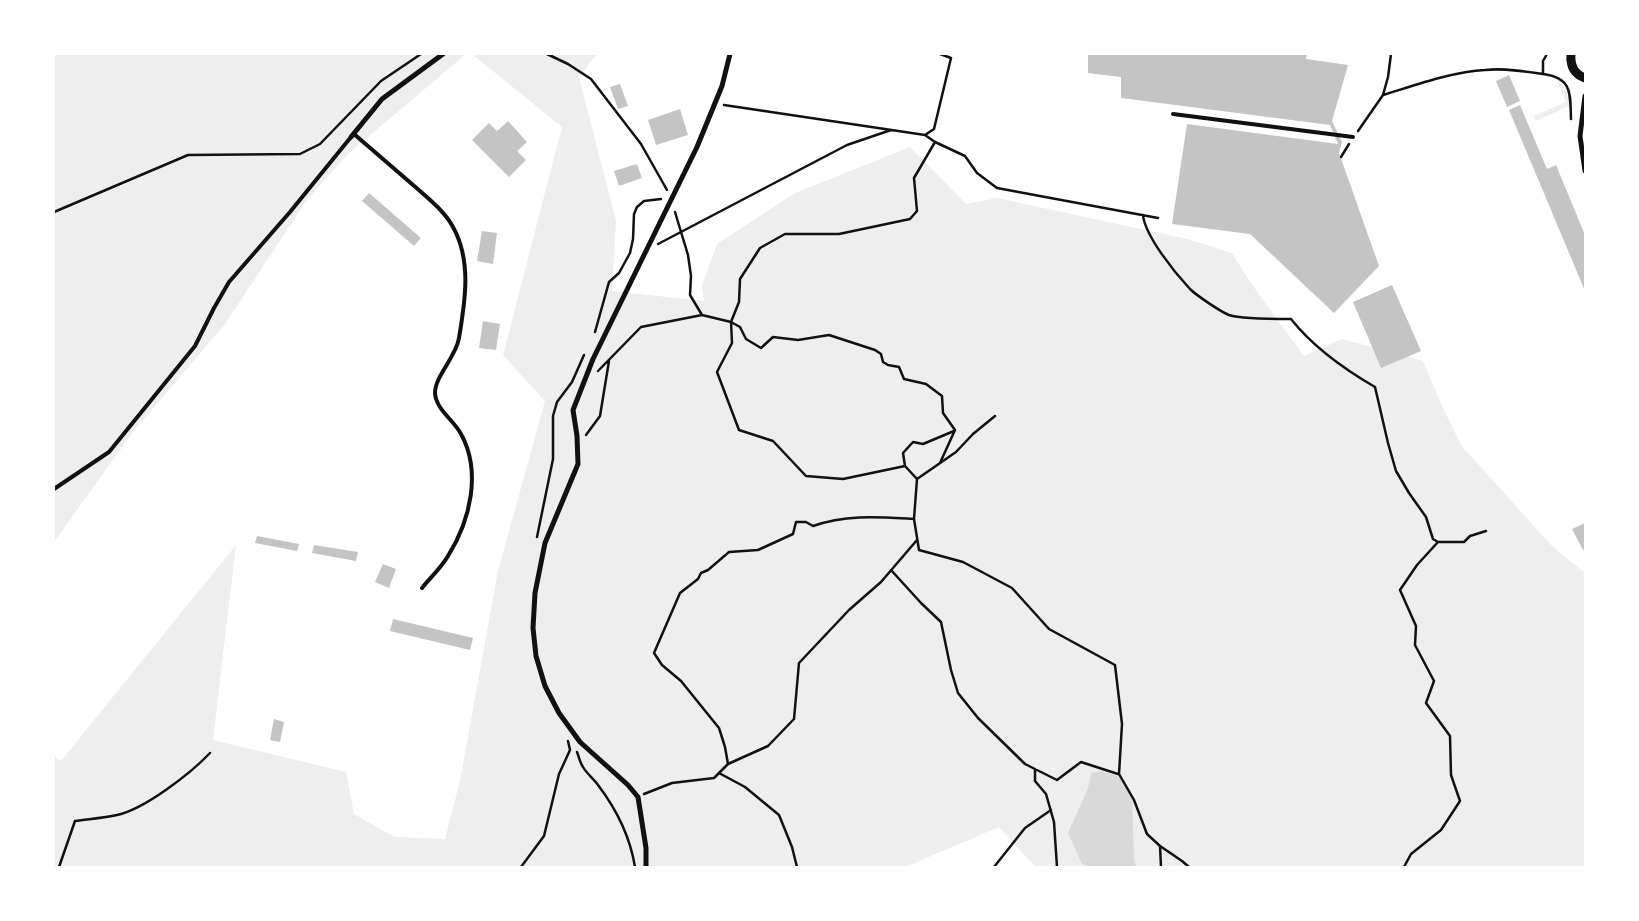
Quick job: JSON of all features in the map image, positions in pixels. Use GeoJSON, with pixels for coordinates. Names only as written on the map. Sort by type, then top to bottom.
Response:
{"type":"FeatureCollection","features":[{"type":"Feature","properties":{"kind":"street"},"geometry":{"type":"LineString","coordinates":[[353,135],[382,99],[443,54]]}},
{"type":"Feature","properties":{"kind":"street"},"geometry":{"type":"LineString","coordinates":[[646,867],[646,848],[638,797],[628,785],[580,742],[559,713],[545,686],[536,656],[533,628],[535,593],[545,542],[578,464],[574,410],[593,359],[697,147],[722,86],[730,54]]}},
{"type":"Feature","properties":{"kind":"street"},"geometry":{"type":"LineString","coordinates":[[1571,54],[1571,63],[1574,69],[1580,76],[1585,78]]}},
{"type":"Feature","properties":{"kind":"street"},"geometry":{"type":"LineString","coordinates":[[1585,96],[1580,136],[1585,171]]}},
{"type":"Feature","properties":{"kind":"lane"},"geometry":{"type":"LineString","coordinates":[[1173,114],[1353,137]]}},
{"type":"Feature","properties":{"kind":"lane"},"geometry":{"type":"LineString","coordinates":[[54,488],[109,452],[195,346],[229,282],[353,135],[440,209],[453,226],[464,261],[466,281],[463,316],[458,342],[438,381],[435,393],[438,405],[460,432],[467,446],[472,467],[472,486],[460,535],[448,557],[422,588]]}},
{"type":"Feature","properties":{"kind":"path"},"geometry":{"type":"LineString","coordinates":[[54,212],[188,155],[300,154],[320,144],[381,81],[421,54]]}},
{"type":"Feature","properties":{"kind":"path"},"geometry":{"type":"LineString","coordinates":[[547,54],[568,64],[591,79],[641,144],[671,198],[688,254],[691,276],[690,295],[702,315]]}},
{"type":"Feature","properties":{"kind":"path"},"geometry":{"type":"LineString","coordinates":[[925,135],[934,129],[951,58],[940,54]]}},
{"type":"Feature","properties":{"kind":"path"},"geometry":{"type":"LineString","coordinates":[[1341,157],[1383,95],[1388,78],[1391,54]]}},
{"type":"Feature","properties":{"kind":"path"},"geometry":{"type":"LineString","coordinates":[[1543,74],[1543,61],[1547,54]]}},
{"type":"Feature","properties":{"kind":"path"},"geometry":{"type":"LineString","coordinates":[[1383,95],[1468,72],[1486,69],[1517,70],[1558,77],[1567,85],[1570,92],[1572,119]]}},
{"type":"Feature","properties":{"kind":"path"},"geometry":{"type":"LineString","coordinates":[[715,103],[925,135],[934,142],[965,156],[977,173],[997,188],[1158,218]]}},
{"type":"Feature","properties":{"kind":"path"},"geometry":{"type":"LineString","coordinates":[[646,251],[847,145],[893,130]]}},
{"type":"Feature","properties":{"kind":"path"},"geometry":{"type":"LineString","coordinates":[[905,466],[843,479],[806,476],[773,441],[739,430],[717,372],[732,343],[731,322],[739,302],[740,279],[760,248],[785,234],[839,234],[910,219],[917,211],[914,178],[934,142]]}},
{"type":"Feature","properties":{"kind":"path"},"geometry":{"type":"LineString","coordinates":[[594,338],[609,282],[619,273],[630,253],[633,239],[634,214],[637,206],[644,201],[671,198]]}},
{"type":"Feature","properties":{"kind":"path"},"geometry":{"type":"LineString","coordinates":[[1143,215],[1144,224],[1154,244],[1191,290],[1229,315],[1291,319],[1299,330],[1345,370],[1375,387],[1396,471],[1409,494],[1426,517],[1433,539],[1438,542],[1464,542],[1470,536],[1486,531]]}},
{"type":"Feature","properties":{"kind":"path"},"geometry":{"type":"LineString","coordinates":[[596,373],[641,327],[702,315],[731,322],[740,327],[746,339],[761,348],[773,338],[798,340],[829,335],[875,350],[881,354],[883,362],[899,367],[904,379],[926,384],[942,396],[943,412],[955,430]]}},
{"type":"Feature","properties":{"kind":"path"},"geometry":{"type":"LineString","coordinates":[[536,543],[554,459],[554,416],[557,402],[572,382],[586,350]]}},
{"type":"Feature","properties":{"kind":"path"},"geometry":{"type":"LineString","coordinates":[[577,446],[600,416],[609,360]]}},
{"type":"Feature","properties":{"kind":"path"},"geometry":{"type":"LineString","coordinates":[[917,479],[956,452],[972,434],[995,416]]}},
{"type":"Feature","properties":{"kind":"path"},"geometry":{"type":"LineString","coordinates":[[940,463],[955,430]]}},
{"type":"Feature","properties":{"kind":"path"},"geometry":{"type":"LineString","coordinates":[[955,430],[923,444],[913,442],[903,453],[905,466],[917,479],[914,519],[919,550],[963,562],[1012,588],[1049,629],[1115,666],[1122,724],[1118,774],[1134,800],[1148,834],[1160,846],[1189,867]]}},
{"type":"Feature","properties":{"kind":"path"},"geometry":{"type":"LineString","coordinates":[[728,764],[719,728],[681,681],[662,665],[654,653],[680,593],[698,579],[701,573],[708,570],[729,552],[758,550],[793,534],[796,522],[806,522],[813,526],[829,520],[868,516],[914,519]]}},
{"type":"Feature","properties":{"kind":"path"},"geometry":{"type":"LineString","coordinates":[[638,797],[672,783],[714,778],[728,764],[768,746],[794,719],[799,663],[849,610],[881,582],[917,540]]}},
{"type":"Feature","properties":{"kind":"path"},"geometry":{"type":"LineString","coordinates":[[1404,867],[1411,854],[1442,830],[1460,801],[1451,775],[1450,736],[1426,703],[1434,681],[1415,645],[1416,626],[1400,590],[1417,565],[1438,542]]}},
{"type":"Feature","properties":{"kind":"path"},"geometry":{"type":"LineString","coordinates":[[891,570],[941,622],[958,693],[985,725],[1025,764],[1057,780],[1081,762],[1118,774]]}},
{"type":"Feature","properties":{"kind":"path"},"geometry":{"type":"LineString","coordinates":[[521,867],[544,836],[559,774],[570,750],[566,739],[574,744]]}},
{"type":"Feature","properties":{"kind":"path"},"geometry":{"type":"LineString","coordinates":[[577,751],[583,767],[598,785],[621,820],[632,849],[635,867]]}},
{"type":"Feature","properties":{"kind":"path"},"geometry":{"type":"LineString","coordinates":[[58,867],[75,821],[119,815],[146,803],[198,765],[210,753]]}},
{"type":"Feature","properties":{"kind":"path"},"geometry":{"type":"LineString","coordinates":[[1035,769],[1036,781],[1046,794],[1054,822],[1058,867]]}},
{"type":"Feature","properties":{"kind":"path"},"geometry":{"type":"LineString","coordinates":[[719,773],[745,787],[779,816],[792,847],[797,867]]}},
{"type":"Feature","properties":{"kind":"path"},"geometry":{"type":"LineString","coordinates":[[994,867],[1025,828],[1051,810]]}},
{"type":"Feature","properties":{"kind":"path"},"geometry":{"type":"LineString","coordinates":[[1160,846],[1161,867]]}},
{"type":"Feature","properties":{"kind":"shaded area"},"geometry":{"type":"Polygon","coordinates":[[[54,54],[466,54],[349,153],[307,200],[225,324],[133,432],[54,542],[54,54]]]}},
{"type":"Feature","properties":{"kind":"shaded area"},"geometry":{"type":"Polygon","coordinates":[[[472,54],[597,54],[579,77],[616,221],[612,291],[704,301],[702,286],[717,244],[795,193],[910,147],[966,204],[997,198],[1187,239],[1232,253],[1304,356],[1342,339],[1423,361],[1461,445],[1552,546],[1585,573],[1585,867],[1136,867],[1134,858],[1091,773],[1088,788],[1075,818],[1082,863],[1090,867],[1035,867],[999,827],[905,867],[54,867],[54,756],[61,761],[236,545],[213,740],[346,772],[354,814],[395,837],[445,839],[460,781],[498,571],[545,401],[503,355],[562,127],[472,54]]]}},
{"type":"Feature","properties":{"kind":"shaded area"},"geometry":{"type":"Polygon","coordinates":[[[1558,80],[1566,88],[1569,106],[1536,121],[1534,116],[1566,102],[1558,80]]]}},
{"type":"Feature","properties":{"kind":"shaded area"},"geometry":{"type":"Polygon","coordinates":[[[1102,771],[1120,777],[1132,797],[1136,867],[1090,867],[1082,864],[1068,833],[1088,788],[1091,773],[1102,771]]]}},
{"type":"Feature","properties":{"kind":"building"},"geometry":{"type":"Polygon","coordinates":[[[1088,54],[1307,54],[1306,59],[1348,65],[1332,121],[1342,142],[1339,153],[1379,266],[1334,313],[1250,234],[1172,224],[1187,124],[1338,144],[1330,125],[1121,98],[1121,77],[1088,73],[1088,54]]]}},
{"type":"Feature","properties":{"kind":"building"},"geometry":{"type":"Polygon","coordinates":[[[1509,75],[1520,101],[1507,107],[1496,81],[1509,75]]]}},
{"type":"Feature","properties":{"kind":"building"},"geometry":{"type":"Polygon","coordinates":[[[620,84],[628,106],[618,109],[610,87],[620,84]]]}},
{"type":"Feature","properties":{"kind":"building"},"geometry":{"type":"Polygon","coordinates":[[[1520,105],[1547,169],[1556,165],[1585,235],[1585,291],[1509,110],[1520,105]]]}},
{"type":"Feature","properties":{"kind":"building"},"geometry":{"type":"Polygon","coordinates":[[[680,109],[688,135],[656,145],[648,120],[680,109]]]}},
{"type":"Feature","properties":{"kind":"building"},"geometry":{"type":"Polygon","coordinates":[[[508,121],[527,142],[517,151],[526,160],[509,177],[472,140],[489,123],[497,131],[508,121]]]}},
{"type":"Feature","properties":{"kind":"building"},"geometry":{"type":"Polygon","coordinates":[[[637,164],[642,178],[619,186],[614,171],[637,164]]]}},
{"type":"Feature","properties":{"kind":"building"},"geometry":{"type":"Polygon","coordinates":[[[369,193],[421,238],[414,246],[362,201],[369,193]]]}},
{"type":"Feature","properties":{"kind":"building"},"geometry":{"type":"Polygon","coordinates":[[[482,231],[497,233],[493,264],[477,261],[482,231]]]}},
{"type":"Feature","properties":{"kind":"building"},"geometry":{"type":"Polygon","coordinates":[[[1392,285],[1421,351],[1381,368],[1353,302],[1392,285]]]}},
{"type":"Feature","properties":{"kind":"building"},"geometry":{"type":"Polygon","coordinates":[[[483,321],[500,324],[496,350],[479,348],[483,321]]]}},
{"type":"Feature","properties":{"kind":"building"},"geometry":{"type":"Polygon","coordinates":[[[1585,523],[1585,549],[1583,550],[1572,529],[1585,523]]]}},
{"type":"Feature","properties":{"kind":"building"},"geometry":{"type":"Polygon","coordinates":[[[257,536],[299,544],[297,551],[255,543],[257,536]]]}},
{"type":"Feature","properties":{"kind":"building"},"geometry":{"type":"Polygon","coordinates":[[[314,545],[358,552],[356,561],[312,553],[314,545]]]}},
{"type":"Feature","properties":{"kind":"building"},"geometry":{"type":"Polygon","coordinates":[[[383,564],[396,569],[389,588],[375,582],[383,564]]]}},
{"type":"Feature","properties":{"kind":"building"},"geometry":{"type":"Polygon","coordinates":[[[393,619],[473,638],[470,650],[390,631],[393,619]]]}},
{"type":"Feature","properties":{"kind":"building"},"geometry":{"type":"Polygon","coordinates":[[[274,719],[284,722],[280,742],[270,740],[274,719]]]}}]}
